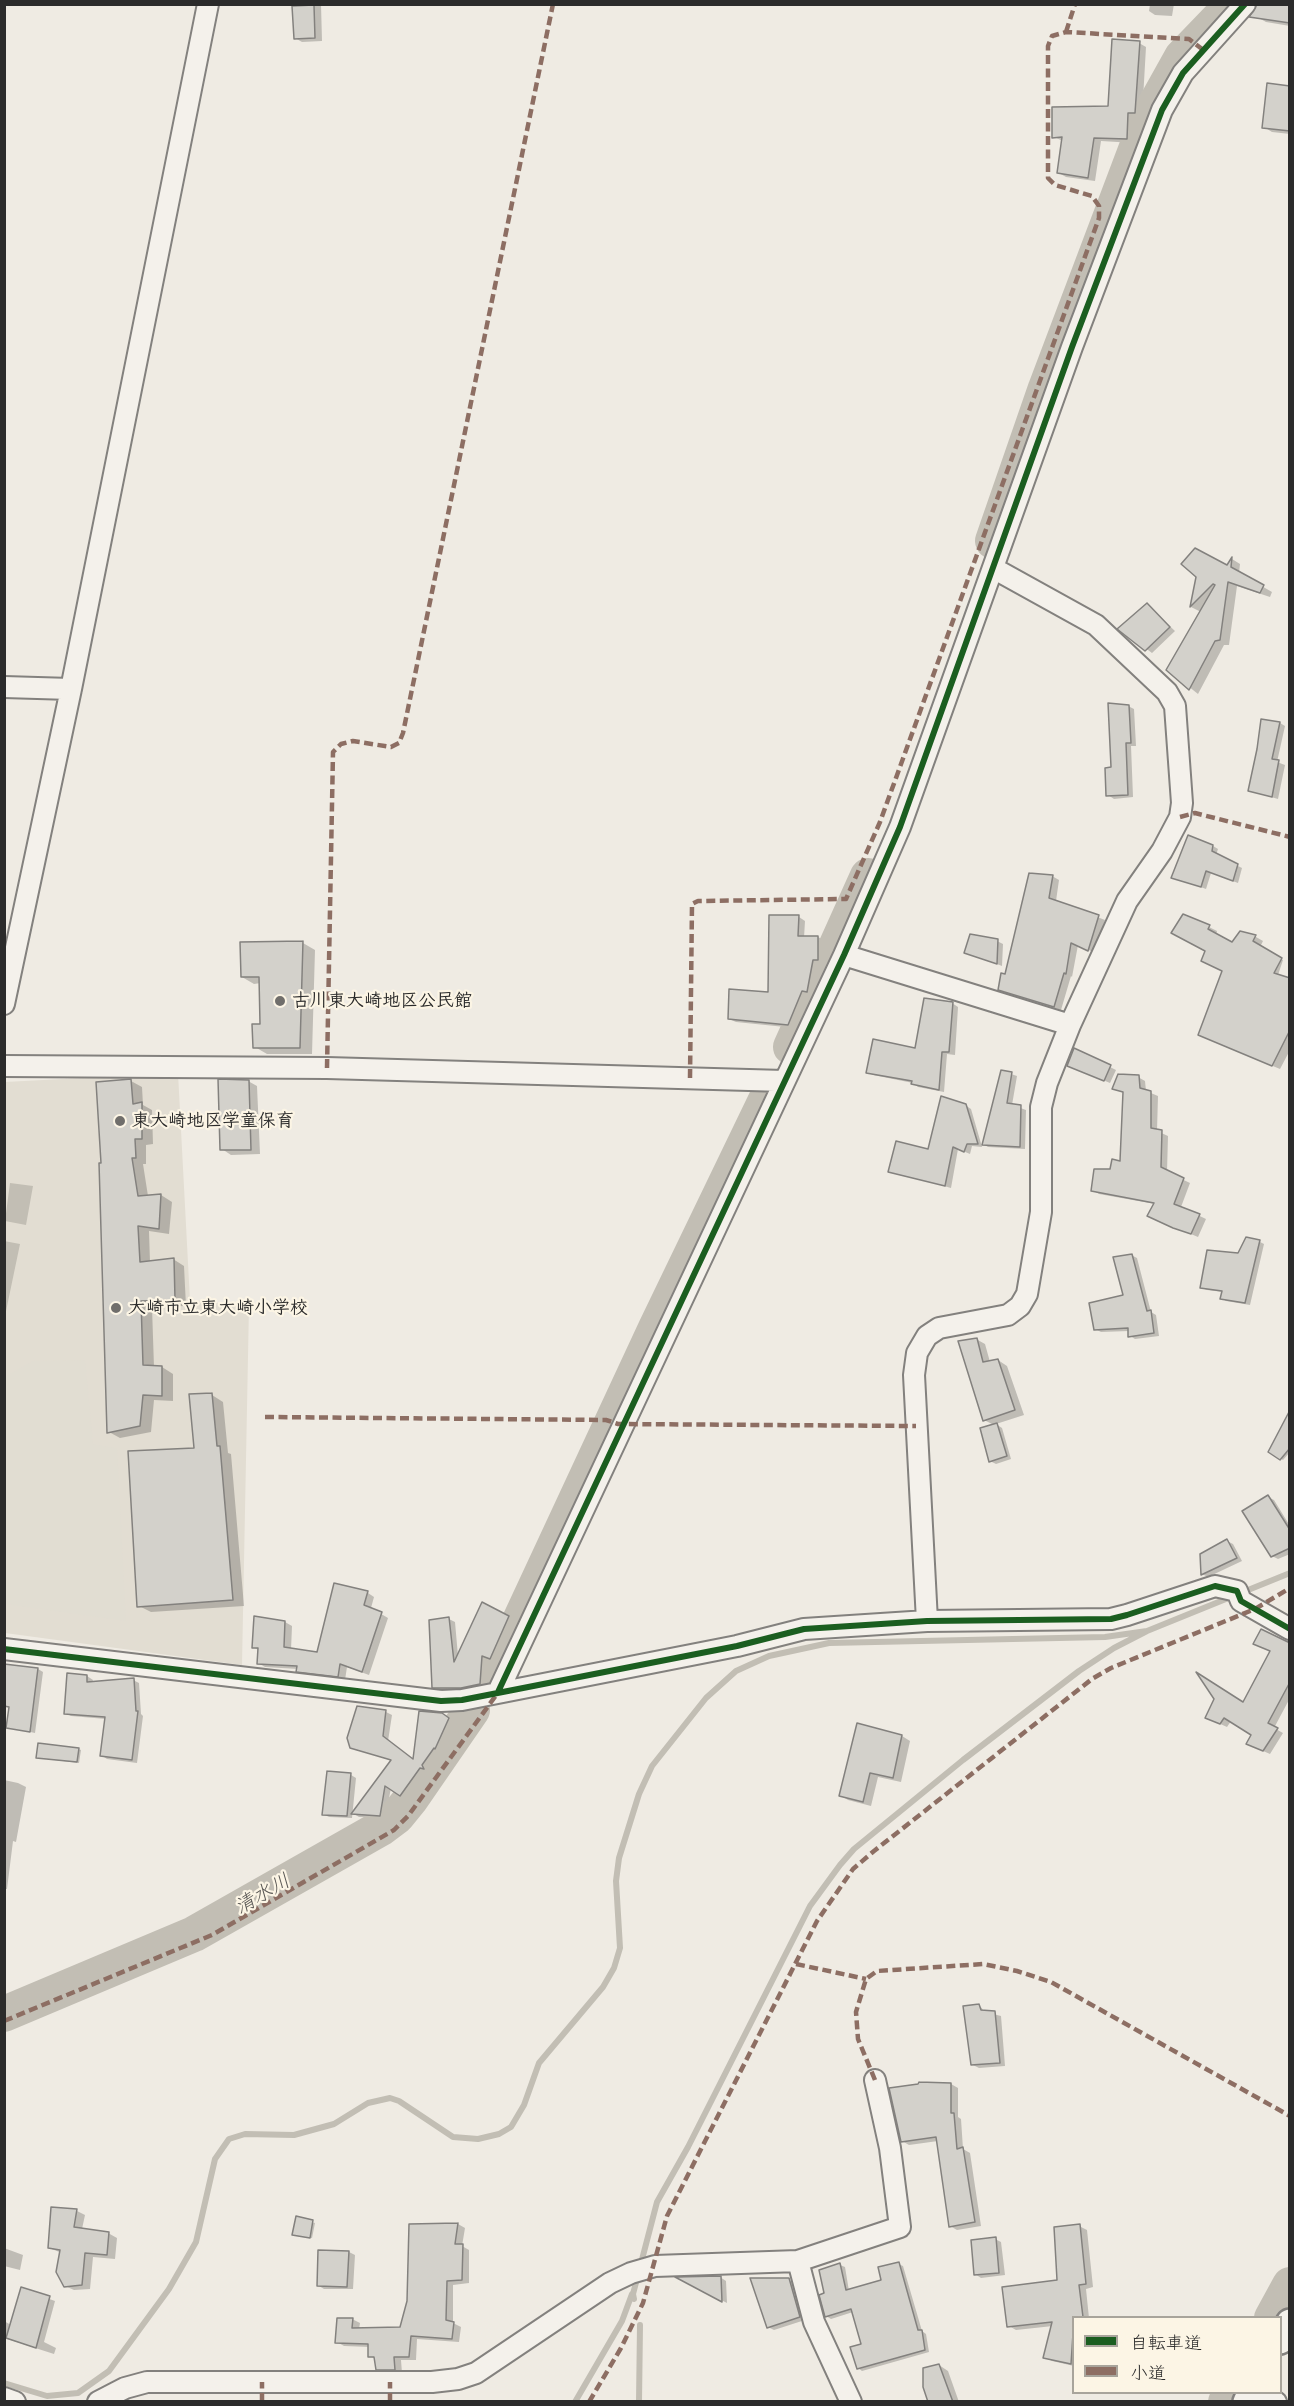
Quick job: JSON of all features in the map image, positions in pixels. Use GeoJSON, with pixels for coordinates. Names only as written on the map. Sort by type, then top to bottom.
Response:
{"type":"FeatureCollection","features":[{"type":"Feature","properties":{"kind":"street"},"geometry":{"type":"LineString","coordinates":[[4,1004],[71,689],[208,4]]}},
{"type":"Feature","properties":{"kind":"street"},"geometry":{"type":"LineString","coordinates":[[498,1692],[844,955],[900,827],[1072,347],[1162,110],[1183,73],[1245,4]]}},
{"type":"Feature","properties":{"kind":"street"},"geometry":{"type":"LineString","coordinates":[[927,1621],[914,1375],[917,1353],[927,1336],[939,1328],[1008,1314],[1020,1306],[1027,1294],[1041,1212],[1041,1107],[1047,1083],[1070,1025],[1127,901],[1162,851],[1180,817],[1182,803],[1175,706],[1167,692],[1096,625],[993,568]]}},
{"type":"Feature","properties":{"kind":"street"},"geometry":{"type":"LineString","coordinates":[[4,687],[71,689]]}},
{"type":"Feature","properties":{"kind":"street"},"geometry":{"type":"LineString","coordinates":[[844,955],[1070,1025]]}},
{"type":"Feature","properties":{"kind":"street"},"geometry":{"type":"LineString","coordinates":[[4,1066],[327,1068],[784,1081]]}},
{"type":"Feature","properties":{"kind":"street"},"geometry":{"type":"LineString","coordinates":[[4,1649],[441,1701],[737,1646],[804,1629],[927,1621],[1111,1618],[1127,1615],[1215,1586],[1239,1596],[1290,1629]]}},
{"type":"Feature","properties":{"kind":"street"},"geometry":{"type":"LineString","coordinates":[[98,2402],[125,2388],[147,2382],[432,2382],[458,2379],[476,2373],[610,2283],[638,2271],[699,2264],[798,2261],[900,2227],[890,2148],[875,2080]]}},
{"type":"Feature","properties":{"kind":"street"},"geometry":{"type":"LineString","coordinates":[[798,2261],[814,2322],[851,2402]]}},
{"type":"Feature","properties":{"kind":"street"},"geometry":{"type":"LineString","coordinates":[[1282,2338],[1290,2323]]}},
{"type":"Feature","properties":{"kind":"street"},"geometry":{"type":"LineString","coordinates":[[1262,2394],[1276,2402]]}},
{"type":"Feature","properties":{"kind":"street"},"geometry":{"type":"LineString","coordinates":[[4,2398],[15,2402]]}},
{"type":"Feature","properties":{"kind":"shaded area","name":"大崎市立東大崎小学校"},"geometry":{"type":"Polygon","coordinates":[[[178,1073],[190,1301],[249,1305],[242,1665],[5,1633],[5,1082],[178,1073]]]}},
{"type":"Feature","properties":{"kind":"shaded area"},"geometry":{"type":"Polygon","coordinates":[[[10,1183],[33,1186],[26,1225],[5,1221],[10,1183]]]}},
{"type":"Feature","properties":{"kind":"shaded area"},"geometry":{"type":"Polygon","coordinates":[[[4,1241],[20,1244],[5,1316],[4,1316],[4,1241]]]}},
{"type":"Feature","properties":{"kind":"shaded area"},"geometry":{"type":"Polygon","coordinates":[[[85,1360],[93,1444],[117,1448],[126,1621],[5,1604],[5,1377],[33,1361],[85,1360]]]}},
{"type":"Feature","properties":{"kind":"building"},"geometry":{"type":"Polygon","coordinates":[[[1257,4],[1290,4],[1290,23],[1249,17],[1257,4]]]}},
{"type":"Feature","properties":{"kind":"building"},"geometry":{"type":"Polygon","coordinates":[[[314,5],[315,38],[294,39],[292,6],[314,5]]]}},
{"type":"Feature","properties":{"kind":"building"},"geometry":{"type":"Polygon","coordinates":[[[1112,39],[1140,41],[1135,113],[1128,113],[1127,139],[1094,138],[1088,178],[1057,173],[1062,137],[1052,138],[1052,107],[1108,106],[1112,39]]]}},
{"type":"Feature","properties":{"kind":"building"},"geometry":{"type":"Polygon","coordinates":[[[1267,83],[1290,86],[1290,131],[1262,128],[1267,83]]]}},
{"type":"Feature","properties":{"kind":"building"},"geometry":{"type":"Polygon","coordinates":[[[1195,548],[1227,565],[1232,557],[1231,567],[1264,585],[1260,593],[1228,582],[1220,640],[1215,641],[1189,690],[1166,670],[1215,585],[1213,584],[1190,607],[1196,577],[1181,564],[1195,548]]]}},
{"type":"Feature","properties":{"kind":"building"},"geometry":{"type":"Polygon","coordinates":[[[1147,603],[1170,627],[1145,651],[1117,629],[1147,603]]]}},
{"type":"Feature","properties":{"kind":"building"},"geometry":{"type":"Polygon","coordinates":[[[1108,703],[1129,705],[1131,743],[1126,743],[1128,795],[1106,796],[1105,768],[1111,767],[1108,703]]]}},
{"type":"Feature","properties":{"kind":"building"},"geometry":{"type":"Polygon","coordinates":[[[1261,719],[1280,722],[1272,759],[1279,760],[1272,797],[1248,791],[1261,719]]]}},
{"type":"Feature","properties":{"kind":"building"},"geometry":{"type":"Polygon","coordinates":[[[1188,835],[1213,845],[1212,851],[1238,864],[1233,881],[1206,871],[1201,887],[1171,878],[1188,835]]]}},
{"type":"Feature","properties":{"kind":"building"},"geometry":{"type":"Polygon","coordinates":[[[1029,873],[1053,875],[1049,898],[1099,915],[1088,951],[1071,943],[1066,974],[1064,973],[1054,1007],[998,990],[1001,973],[1005,974],[1029,873]]]}},
{"type":"Feature","properties":{"kind":"building"},"geometry":{"type":"Polygon","coordinates":[[[1183,914],[1210,925],[1208,929],[1232,942],[1240,931],[1256,935],[1253,941],[1282,958],[1274,973],[1290,978],[1290,1030],[1272,1066],[1198,1035],[1222,971],[1201,961],[1205,951],[1171,933],[1183,914]]]}},
{"type":"Feature","properties":{"kind":"building"},"geometry":{"type":"Polygon","coordinates":[[[769,915],[799,915],[798,936],[818,936],[818,960],[813,960],[807,992],[802,991],[788,1025],[728,1019],[729,989],[768,992],[769,915]]]}},
{"type":"Feature","properties":{"kind":"building"},"geometry":{"type":"Polygon","coordinates":[[[970,934],[998,939],[997,964],[964,953],[970,934]]]}},
{"type":"Feature","properties":{"kind":"building","name":"古川東大崎地区公民館"},"geometry":{"type":"Polygon","coordinates":[[[303,941],[300,1048],[253,1048],[252,1024],[260,1024],[259,977],[241,977],[240,942],[303,941]]]}},
{"type":"Feature","properties":{"kind":"building"},"geometry":{"type":"Polygon","coordinates":[[[924,998],[953,1002],[949,1052],[942,1052],[939,1090],[911,1084],[912,1081],[866,1073],[873,1039],[915,1048],[924,998]]]}},
{"type":"Feature","properties":{"kind":"building"},"geometry":{"type":"Polygon","coordinates":[[[1074,1048],[1111,1065],[1104,1081],[1067,1066],[1074,1048]]]}},
{"type":"Feature","properties":{"kind":"building"},"geometry":{"type":"Polygon","coordinates":[[[1001,1070],[1012,1072],[1007,1103],[1021,1105],[1020,1147],[982,1145],[1001,1070]]]}},
{"type":"Feature","properties":{"kind":"building"},"geometry":{"type":"Polygon","coordinates":[[[1118,1074],[1139,1075],[1140,1088],[1151,1091],[1151,1128],[1162,1130],[1161,1167],[1184,1178],[1174,1204],[1200,1214],[1191,1234],[1147,1216],[1154,1203],[1091,1191],[1094,1169],[1110,1169],[1112,1159],[1120,1161],[1123,1092],[1112,1089],[1118,1074]]]}},
{"type":"Feature","properties":{"kind":"building"},"geometry":{"type":"Polygon","coordinates":[[[131,1079],[133,1104],[142,1102],[142,1139],[135,1139],[136,1158],[132,1158],[138,1196],[161,1194],[159,1229],[138,1226],[140,1262],[174,1258],[175,1300],[141,1301],[143,1365],[162,1366],[162,1396],[143,1395],[140,1426],[107,1433],[99,1163],[101,1163],[96,1082],[131,1079]]]}},
{"type":"Feature","properties":{"kind":"building"},"geometry":{"type":"Polygon","coordinates":[[[218,1079],[249,1080],[251,1150],[220,1150],[218,1079]]]}},
{"type":"Feature","properties":{"kind":"building"},"geometry":{"type":"Polygon","coordinates":[[[941,1096],[966,1104],[978,1144],[967,1144],[964,1152],[953,1147],[945,1186],[888,1172],[896,1141],[928,1149],[941,1096]]]}},
{"type":"Feature","properties":{"kind":"building"},"geometry":{"type":"Polygon","coordinates":[[[1246,1237],[1260,1240],[1245,1303],[1220,1299],[1222,1291],[1200,1288],[1207,1250],[1238,1253],[1246,1237]]]}},
{"type":"Feature","properties":{"kind":"building"},"geometry":{"type":"Polygon","coordinates":[[[1132,1254],[1147,1311],[1151,1310],[1154,1333],[1128,1337],[1128,1328],[1094,1330],[1089,1303],[1123,1295],[1113,1257],[1132,1254]]]}},
{"type":"Feature","properties":{"kind":"building"},"geometry":{"type":"Polygon","coordinates":[[[977,1338],[983,1362],[998,1359],[1015,1410],[983,1421],[958,1341],[977,1338]]]}},
{"type":"Feature","properties":{"kind":"building"},"geometry":{"type":"Polygon","coordinates":[[[212,1393],[217,1446],[220,1446],[233,1600],[137,1607],[128,1451],[194,1448],[189,1394],[212,1393]]]}},
{"type":"Feature","properties":{"kind":"building"},"geometry":{"type":"Polygon","coordinates":[[[1290,1410],[1290,1448],[1280,1460],[1268,1452],[1290,1410]]]}},
{"type":"Feature","properties":{"kind":"building"},"geometry":{"type":"Polygon","coordinates":[[[997,1423],[1007,1456],[989,1462],[980,1428],[997,1423]]]}},
{"type":"Feature","properties":{"kind":"building"},"geometry":{"type":"Polygon","coordinates":[[[1268,1495],[1290,1530],[1290,1548],[1271,1557],[1242,1511],[1268,1495]]]}},
{"type":"Feature","properties":{"kind":"building"},"geometry":{"type":"Polygon","coordinates":[[[1227,1539],[1237,1558],[1201,1575],[1200,1554],[1227,1539]]]}},
{"type":"Feature","properties":{"kind":"building"},"geometry":{"type":"Polygon","coordinates":[[[334,1583],[368,1591],[364,1605],[382,1612],[362,1672],[340,1664],[338,1677],[296,1672],[297,1666],[257,1664],[258,1648],[252,1648],[254,1616],[285,1621],[284,1647],[317,1652],[334,1583]]]}},
{"type":"Feature","properties":{"kind":"building"},"geometry":{"type":"Polygon","coordinates":[[[482,1602],[509,1616],[490,1659],[482,1656],[480,1684],[461,1688],[432,1688],[429,1620],[449,1617],[454,1662],[482,1602]]]}},
{"type":"Feature","properties":{"kind":"building"},"geometry":{"type":"Polygon","coordinates":[[[1261,1629],[1290,1643],[1290,1682],[1268,1723],[1278,1728],[1263,1751],[1246,1744],[1251,1735],[1224,1718],[1220,1724],[1205,1718],[1214,1699],[1196,1672],[1243,1702],[1270,1651],[1253,1644],[1261,1629]]]}},
{"type":"Feature","properties":{"kind":"building"},"geometry":{"type":"Polygon","coordinates":[[[4,1664],[38,1668],[30,1732],[6,1728],[9,1707],[4,1706],[4,1664]]]}},
{"type":"Feature","properties":{"kind":"building"},"geometry":{"type":"Polygon","coordinates":[[[67,1673],[87,1675],[87,1682],[134,1678],[136,1711],[138,1711],[132,1760],[100,1756],[105,1717],[64,1714],[67,1673]]]}},
{"type":"Feature","properties":{"kind":"building"},"geometry":{"type":"Polygon","coordinates":[[[357,1706],[386,1710],[383,1736],[413,1759],[419,1711],[442,1713],[449,1718],[435,1749],[422,1765],[424,1769],[420,1768],[400,1796],[385,1786],[380,1816],[351,1814],[391,1760],[350,1748],[347,1738],[357,1706]]]}},
{"type":"Feature","properties":{"kind":"building"},"geometry":{"type":"Polygon","coordinates":[[[857,1723],[902,1735],[893,1778],[870,1773],[863,1802],[839,1796],[857,1723]]]}},
{"type":"Feature","properties":{"kind":"building"},"geometry":{"type":"Polygon","coordinates":[[[38,1743],[79,1748],[77,1762],[36,1758],[38,1743]]]}},
{"type":"Feature","properties":{"kind":"building"},"geometry":{"type":"Polygon","coordinates":[[[327,1771],[351,1773],[347,1816],[322,1815],[327,1771]]]}},
{"type":"Feature","properties":{"kind":"building"},"geometry":{"type":"Polygon","coordinates":[[[979,2004],[981,2010],[995,2011],[1000,2063],[971,2065],[963,2006],[979,2004]]]}},
{"type":"Feature","properties":{"kind":"building"},"geometry":{"type":"Polygon","coordinates":[[[919,2082],[951,2083],[951,2113],[954,2113],[957,2149],[963,2147],[975,2222],[949,2227],[936,2137],[901,2142],[889,2088],[919,2082]]]}},
{"type":"Feature","properties":{"kind":"building"},"geometry":{"type":"Polygon","coordinates":[[[51,2207],[77,2209],[74,2227],[109,2232],[107,2255],[85,2253],[82,2285],[64,2287],[56,2272],[60,2250],[48,2248],[51,2207]]]}},
{"type":"Feature","properties":{"kind":"building"},"geometry":{"type":"Polygon","coordinates":[[[296,2216],[313,2220],[310,2238],[292,2235],[296,2216]]]}},
{"type":"Feature","properties":{"kind":"building"},"geometry":{"type":"Polygon","coordinates":[[[458,2223],[455,2244],[463,2244],[462,2280],[447,2281],[446,2320],[454,2322],[452,2339],[411,2336],[409,2357],[394,2357],[395,2370],[376,2370],[374,2357],[368,2357],[368,2344],[335,2343],[337,2318],[353,2318],[352,2328],[400,2327],[407,2301],[409,2224],[458,2223]]]}},
{"type":"Feature","properties":{"kind":"building"},"geometry":{"type":"Polygon","coordinates":[[[1080,2224],[1086,2284],[1079,2285],[1083,2316],[1072,2316],[1071,2364],[1043,2358],[1052,2322],[1007,2327],[1002,2287],[1057,2280],[1054,2227],[1080,2224]]]}},
{"type":"Feature","properties":{"kind":"building"},"geometry":{"type":"Polygon","coordinates":[[[996,2237],[999,2273],[974,2275],[971,2240],[996,2237]]]}},
{"type":"Feature","properties":{"kind":"building"},"geometry":{"type":"Polygon","coordinates":[[[318,2250],[349,2251],[347,2287],[317,2286],[318,2250]]]}},
{"type":"Feature","properties":{"kind":"building"},"geometry":{"type":"Polygon","coordinates":[[[899,2262],[918,2330],[922,2330],[925,2350],[857,2369],[850,2347],[861,2344],[851,2309],[825,2317],[819,2295],[824,2293],[819,2270],[840,2263],[846,2290],[881,2280],[878,2267],[899,2262]]]}},
{"type":"Feature","properties":{"kind":"building"},"geometry":{"type":"Polygon","coordinates":[[[721,2276],[722,2302],[675,2277],[721,2276]]]}},
{"type":"Feature","properties":{"kind":"building"},"geometry":{"type":"Polygon","coordinates":[[[750,2278],[789,2278],[800,2317],[767,2328],[750,2278]]]}},
{"type":"Feature","properties":{"kind":"building"},"geometry":{"type":"Polygon","coordinates":[[[21,2287],[50,2296],[36,2348],[6,2338],[21,2287]]]}},
{"type":"Feature","properties":{"kind":"building"},"geometry":{"type":"Polygon","coordinates":[[[939,2364],[953,2402],[928,2402],[923,2387],[923,2368],[939,2364]]]}},
{"type":"Feature","properties":{"kind":"waterway","name":"清水川"},"geometry":{"type":"LineString","coordinates":[[993,541],[1046,388],[1148,118],[1182,57],[1233,4]]}},
{"type":"Feature","properties":{"kind":"waterway","name":"清水川"},"geometry":{"type":"LineString","coordinates":[[791,1047],[868,876]]}},
{"type":"Feature","properties":{"kind":"waterway","name":"清水川"},"geometry":{"type":"LineString","coordinates":[[490,1685],[656,1328],[766,1100]]}},
{"type":"Feature","properties":{"kind":"waterway"},"geometry":{"type":"LineString","coordinates":[[634,2299],[633,2294],[657,2202],[688,2147],[810,1906],[854,1849],[963,1760],[1079,1671],[1114,1648],[1147,1631],[1290,1573]]}},
{"type":"Feature","properties":{"kind":"waterway"},"geometry":{"type":"LineString","coordinates":[[4,2383],[47,2396],[78,2393],[109,2371],[169,2289],[196,2242],[215,2159],[229,2139],[245,2134],[294,2135],[334,2124],[368,2103],[390,2098],[399,2101],[453,2137],[478,2139],[499,2134],[511,2127],[524,2105],[539,2063],[603,1987],[614,1968],[620,1948],[616,1881],[619,1858],[639,1794],[652,1766],[706,1698],[736,1671],[769,1656],[829,1643],[1105,1637],[1147,1631]]}},
{"type":"Feature","properties":{"kind":"waterway","name":"清水川"},"geometry":{"type":"LineString","coordinates":[[4,2014],[194,1934],[381,1828],[397,1816],[410,1800],[472,1710]]}},
{"type":"Feature","properties":{"kind":"waterway","name":"清水川"},"geometry":{"type":"LineString","coordinates":[[1273,2316],[1290,2285]]}},
{"type":"Feature","properties":{"kind":"waterway"},"geometry":{"type":"LineString","coordinates":[[575,2402],[622,2321],[632,2294]]}},
{"type":"Feature","properties":{"kind":"waterway"},"geometry":{"type":"LineString","coordinates":[[639,2402],[640,2325]]}},
{"type":"Feature","properties":{"kind":"waterway","name":"清水川"},"geometry":{"type":"LineString","coordinates":[[1226,2402],[1230,2394]]}},
{"type":"Feature","properties":{"kind":"marked path"},"geometry":{"type":"LineString","coordinates":[[327,1068],[333,752],[341,744],[353,741],[391,747],[399,743],[403,733],[553,4]]}},
{"type":"Feature","properties":{"kind":"marked path"},"geometry":{"type":"LineString","coordinates":[[1066,32],[1075,4]]}},
{"type":"Feature","properties":{"kind":"marked path"},"geometry":{"type":"LineString","coordinates":[[690,1078],[692,904],[698,901],[846,899],[880,822],[1099,218],[1099,206],[1092,196],[1055,185],[1048,178],[1048,46],[1052,36],[1066,32],[1189,39],[1202,49]]}},
{"type":"Feature","properties":{"kind":"marked path"},"geometry":{"type":"LineString","coordinates":[[1180,817],[1195,813],[1290,837]]}},
{"type":"Feature","properties":{"kind":"marked path"},"geometry":{"type":"LineString","coordinates":[[265,1417],[606,1420],[618,1424],[916,1426]]}},
{"type":"Feature","properties":{"kind":"marked path"},"geometry":{"type":"LineString","coordinates":[[589,2402],[621,2348],[643,2303],[667,2216],[817,1921],[853,1869],[1092,1679],[1111,1668],[1255,1609],[1290,1588]]}},
{"type":"Feature","properties":{"kind":"marked path"},"geometry":{"type":"LineString","coordinates":[[4,2021],[212,1935],[394,1830],[408,1816],[497,1694]]}},
{"type":"Feature","properties":{"kind":"marked path"},"geometry":{"type":"LineString","coordinates":[[796,1964],[866,1979]]}},
{"type":"Feature","properties":{"kind":"marked path"},"geometry":{"type":"LineString","coordinates":[[875,2080],[858,2039],[856,2012],[866,1979],[877,1971],[983,1964],[1017,1971],[1051,1982],[1290,2116]]}},
{"type":"Feature","properties":{"kind":"marked path"},"geometry":{"type":"LineString","coordinates":[[262,2382],[262,2402]]}},
{"type":"Feature","properties":{"kind":"marked path"},"geometry":{"type":"LineString","coordinates":[[390,2382],[390,2402]]}},
{"type":"Feature","properties":{"kind":"cycle path"},"geometry":{"type":"LineString","coordinates":[[498,1692],[844,955],[900,827],[1072,347],[1162,110],[1183,73],[1245,4]]}},
{"type":"Feature","properties":{"kind":"cycle path"},"geometry":{"type":"LineString","coordinates":[[4,1649],[441,1701],[462,1700],[737,1646],[804,1629],[927,1621],[1111,1619],[1215,1586],[1237,1591],[1241,1601],[1290,1629]]}},
{"type":"Feature","properties":{"kind":"place","name":"古川東大崎地区公民館"},"geometry":{"type":"Point","coordinates":[280,1001]}},
{"type":"Feature","properties":{"kind":"place","name":"東大崎地区学童保育"},"geometry":{"type":"Point","coordinates":[120,1121]}},
{"type":"Feature","properties":{"kind":"place","name":"大崎市立東大崎小学校"},"geometry":{"type":"Point","coordinates":[116,1308]}}]}
